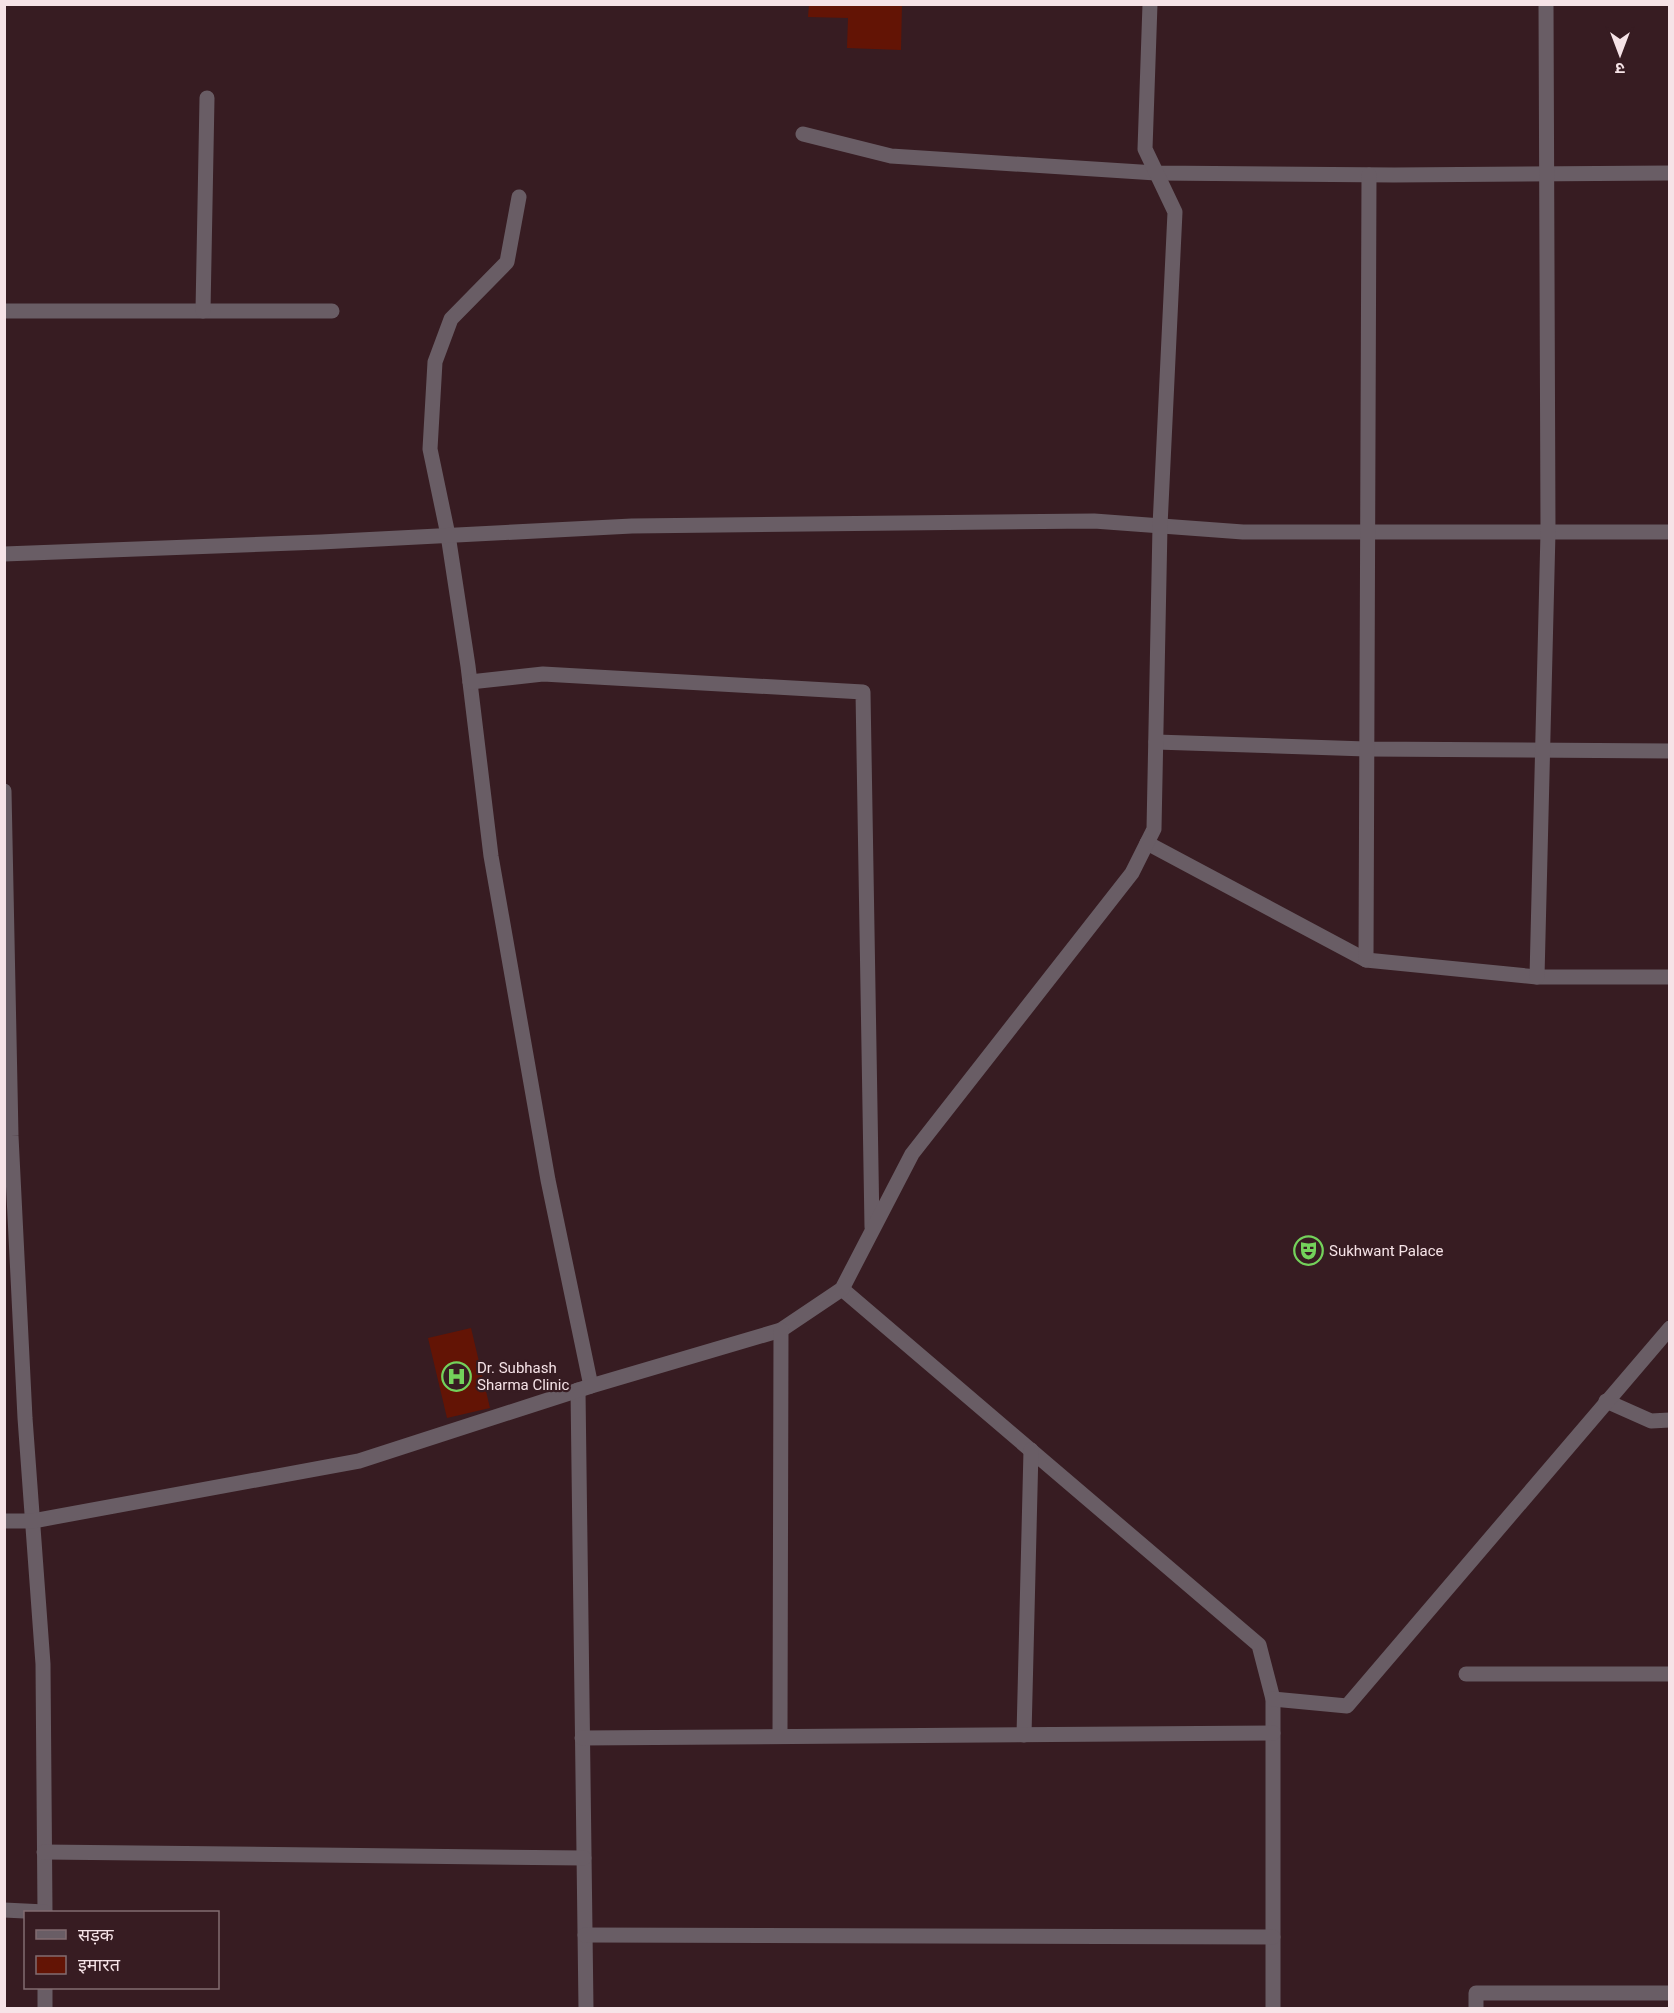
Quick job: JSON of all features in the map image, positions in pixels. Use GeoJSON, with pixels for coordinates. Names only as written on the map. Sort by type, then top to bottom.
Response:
{"type":"FeatureCollection","features":[{"type":"Feature","properties":{"kind":"street"},"geometry":{"type":"LineString","coordinates":[[4,1521],[33,1521],[359,1461],[584,1388],[781,1330],[842,1289],[912,1154],[1132,873],[1154,829],[1160,526],[1175,212],[1145,149],[1150,4]]}},
{"type":"Feature","properties":{"kind":"street"},"geometry":{"type":"LineString","coordinates":[[1537,977],[1548,532],[1546,4]]}},
{"type":"Feature","properties":{"kind":"street"},"geometry":{"type":"LineString","coordinates":[[203,311],[207,98]]}},
{"type":"Feature","properties":{"kind":"street"},"geometry":{"type":"LineString","coordinates":[[803,134],[891,156],[1156,173],[1368,175],[1670,173]]}},
{"type":"Feature","properties":{"kind":"street"},"geometry":{"type":"LineString","coordinates":[[1366,960],[1368,175]]}},
{"type":"Feature","properties":{"kind":"street"},"geometry":{"type":"LineString","coordinates":[[519,197],[507,262],[451,318],[435,362],[430,449],[448,535],[470,682],[491,856],[584,1388],[582,1738],[586,2008]]}},
{"type":"Feature","properties":{"kind":"street"},"geometry":{"type":"LineString","coordinates":[[4,311],[332,311]]}},
{"type":"Feature","properties":{"kind":"street"},"geometry":{"type":"LineString","coordinates":[[4,554],[632,526],[1094,521],[1243,532],[1670,532]]}},
{"type":"Feature","properties":{"kind":"street"},"geometry":{"type":"LineString","coordinates":[[470,682],[543,675],[863,692],[872,1230]]}},
{"type":"Feature","properties":{"kind":"street"},"geometry":{"type":"LineString","coordinates":[[1156,742],[1366,748],[1670,751]]}},
{"type":"Feature","properties":{"kind":"street"},"geometry":{"type":"LineString","coordinates":[[4,791],[7,1039],[25,1418],[43,1664],[45,1911]]}},
{"type":"Feature","properties":{"kind":"street"},"geometry":{"type":"LineString","coordinates":[[1147,843],[1366,960],[1537,977],[1670,977]]}},
{"type":"Feature","properties":{"kind":"street"},"geometry":{"type":"LineString","coordinates":[[842,1289],[1259,1645],[1273,1699],[1273,2008]]}},
{"type":"Feature","properties":{"kind":"street"},"geometry":{"type":"LineString","coordinates":[[1273,1699],[1347,1706],[1670,1328]]}},
{"type":"Feature","properties":{"kind":"street"},"geometry":{"type":"LineString","coordinates":[[780,1736],[781,1330]]}},
{"type":"Feature","properties":{"kind":"street"},"geometry":{"type":"LineString","coordinates":[[1606,1401],[1651,1421],[1670,1420]]}},
{"type":"Feature","properties":{"kind":"street"},"geometry":{"type":"LineString","coordinates":[[1024,1735],[1031,1450]]}},
{"type":"Feature","properties":{"kind":"street"},"geometry":{"type":"LineString","coordinates":[[1466,1674],[1670,1674]]}},
{"type":"Feature","properties":{"kind":"street"},"geometry":{"type":"LineString","coordinates":[[582,1738],[1273,1734]]}},
{"type":"Feature","properties":{"kind":"street"},"geometry":{"type":"LineString","coordinates":[[44,1852],[584,1858]]}},
{"type":"Feature","properties":{"kind":"street"},"geometry":{"type":"LineString","coordinates":[[4,1910],[24,1911]]}},
{"type":"Feature","properties":{"kind":"street"},"geometry":{"type":"LineString","coordinates":[[585,1935],[1273,1937]]}},
{"type":"Feature","properties":{"kind":"street"},"geometry":{"type":"LineString","coordinates":[[45,1989],[45,2008]]}},
{"type":"Feature","properties":{"kind":"street"},"geometry":{"type":"LineString","coordinates":[[1476,2008],[1476,1993],[1670,1993]]}},
{"type":"Feature","properties":{"kind":"building"},"geometry":{"type":"Polygon","coordinates":[[[809,4],[902,4],[901,50],[847,48],[848,18],[808,17],[809,4]]]}},
{"type":"Feature","properties":{"kind":"building"},"geometry":{"type":"Polygon","coordinates":[[[471,1328],[490,1408],[447,1418],[428,1338],[471,1328]]]}},
{"type":"Feature","properties":{"kind":"place","name":"Sukhwant Palace"},"geometry":{"type":"Point","coordinates":[1308,1251]}},
{"type":"Feature","properties":{"kind":"place","name":"Dr. Subhash Sharma Clinic"},"geometry":{"type":"Point","coordinates":[456,1377]}}]}
